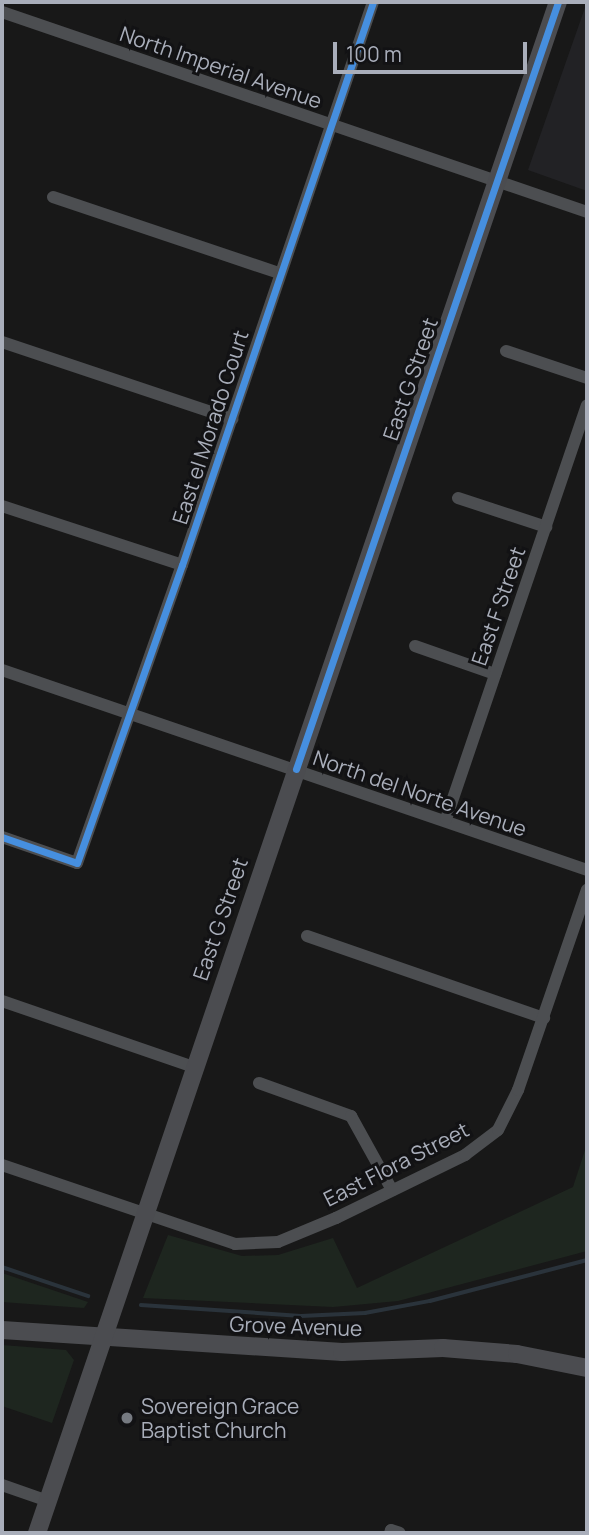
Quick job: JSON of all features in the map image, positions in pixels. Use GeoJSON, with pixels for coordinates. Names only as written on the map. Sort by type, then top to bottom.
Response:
{"type":"FeatureCollection","features":[{"type":"Feature","properties":{"kind":"street","name":"East el Morado Court"},"geometry":{"type":"LineString","coordinates":[[2,837],[77,863],[182,565],[373,2]]}},
{"type":"Feature","properties":{"kind":"street","name":"East G Street"},"geometry":{"type":"LineString","coordinates":[[37,1533],[558,2]]}},
{"type":"Feature","properties":{"kind":"street","name":"North Imperial Avenue"},"geometry":{"type":"LineString","coordinates":[[2,12],[587,212]]}},
{"type":"Feature","properties":{"kind":"street"},"geometry":{"type":"LineString","coordinates":[[53,197],[279,273]]}},
{"type":"Feature","properties":{"kind":"street"},"geometry":{"type":"LineString","coordinates":[[2,342],[232,419]]}},
{"type":"Feature","properties":{"kind":"street"},"geometry":{"type":"LineString","coordinates":[[506,351],[587,378]]}},
{"type":"Feature","properties":{"kind":"street","name":"East F Street"},"geometry":{"type":"LineString","coordinates":[[446,820],[587,405]]}},
{"type":"Feature","properties":{"kind":"street"},"geometry":{"type":"LineString","coordinates":[[458,498],[546,527]]}},
{"type":"Feature","properties":{"kind":"street"},"geometry":{"type":"LineString","coordinates":[[2,506],[182,565]]}},
{"type":"Feature","properties":{"kind":"street"},"geometry":{"type":"LineString","coordinates":[[415,646],[495,674]]}},
{"type":"Feature","properties":{"kind":"street","name":"North del Norte Avenue"},"geometry":{"type":"LineString","coordinates":[[2,670],[587,870]]}},
{"type":"Feature","properties":{"kind":"street","name":"East Flora Street"},"geometry":{"type":"LineString","coordinates":[[2,1165],[235,1244],[278,1242],[392,1190],[465,1155],[498,1130],[518,1090],[587,890]]}},
{"type":"Feature","properties":{"kind":"street"},"geometry":{"type":"LineString","coordinates":[[307,936],[544,1018]]}},
{"type":"Feature","properties":{"kind":"street"},"geometry":{"type":"LineString","coordinates":[[2,1001],[194,1066]]}},
{"type":"Feature","properties":{"kind":"street"},"geometry":{"type":"LineString","coordinates":[[258,1083],[351,1116],[392,1190]]}},
{"type":"Feature","properties":{"kind":"street","name":"Grove Avenue"},"geometry":{"type":"LineString","coordinates":[[2,1330],[342,1352],[443,1348],[517,1354],[587,1368]]}},
{"type":"Feature","properties":{"kind":"street"},"geometry":{"type":"LineString","coordinates":[[2,1485],[48,1501]]}},
{"type":"Feature","properties":{"kind":"shaded area"},"geometry":{"type":"Polygon","coordinates":[[[587,2],[587,191],[528,170],[587,2]]]}},
{"type":"Feature","properties":{"kind":"shaded area"},"geometry":{"type":"Polygon","coordinates":[[[587,1144],[587,1251],[398,1301],[333,1307],[143,1298],[168,1235],[242,1256],[278,1255],[333,1238],[357,1288],[573,1187],[587,1144]]]}},
{"type":"Feature","properties":{"kind":"shaded area"},"geometry":{"type":"Polygon","coordinates":[[[2,1273],[88,1302],[84,1308],[2,1302],[2,1273]]]}},
{"type":"Feature","properties":{"kind":"shaded area"},"geometry":{"type":"Polygon","coordinates":[[[2,1345],[66,1350],[74,1360],[52,1423],[2,1406],[2,1345]]]}},
{"type":"Feature","properties":{"kind":"waterway"},"geometry":{"type":"LineString","coordinates":[[141,1305],[301,1316],[365,1313],[430,1301],[587,1260]]}},
{"type":"Feature","properties":{"kind":"waterway"},"geometry":{"type":"LineString","coordinates":[[2,1267],[88,1296]]}},
{"type":"Feature","properties":{"kind":"cycle path"},"geometry":{"type":"LineString","coordinates":[[2,837],[77,863],[182,565],[373,2]]}},
{"type":"Feature","properties":{"kind":"cycle path"},"geometry":{"type":"LineString","coordinates":[[296,769],[558,2]]}},
{"type":"Feature","properties":{"kind":"place","name":"Sovereign Grace Baptist Church"},"geometry":{"type":"Point","coordinates":[127,1418]}}]}
